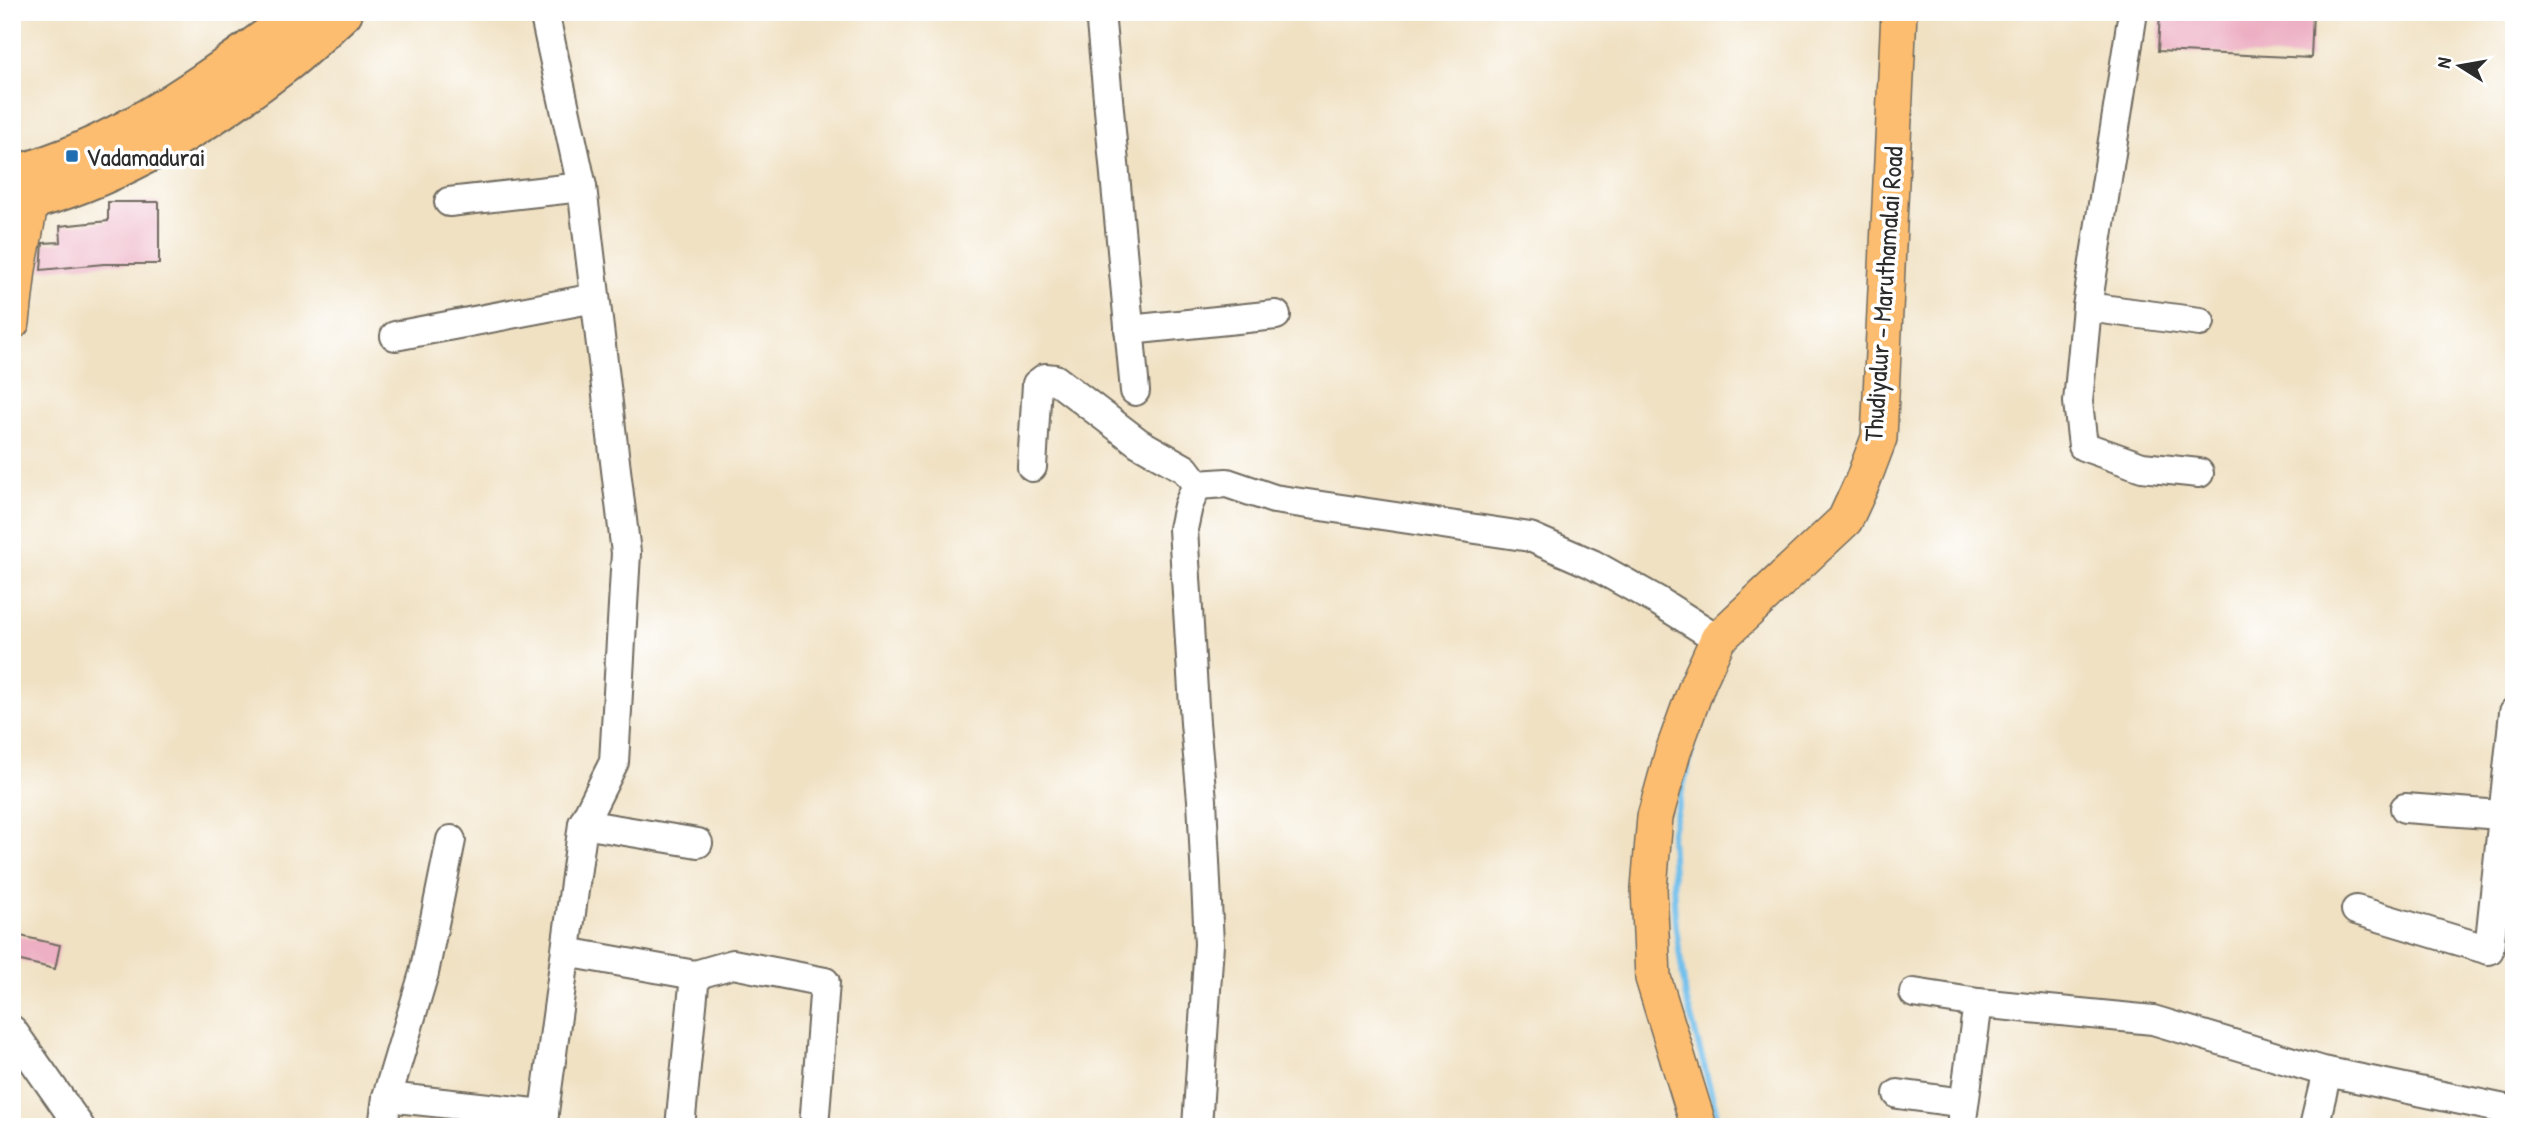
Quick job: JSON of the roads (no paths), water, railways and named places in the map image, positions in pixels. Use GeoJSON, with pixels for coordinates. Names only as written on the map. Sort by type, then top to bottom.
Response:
{"type":"FeatureCollection","features":[{"type":"Feature","properties":{"kind":"highway"},"geometry":{"type":"LineString","coordinates":[[21,188],[109,141],[188,94],[299,12]]}},
{"type":"Feature","properties":{"kind":"highway"},"geometry":{"type":"LineString","coordinates":[[21,188],[121,167],[213,115],[283,65],[343,12]]}},
{"type":"Feature","properties":{"kind":"main road","name":"Thudiyalur - Maruthamalai Road"},"geometry":{"type":"LineString","coordinates":[[1699,1127],[1653,978],[1649,888],[1655,817],[1698,683],[1718,639],[1844,520],[1879,438],[1899,12]]}},
{"type":"Feature","properties":{"kind":"main road"},"geometry":{"type":"LineString","coordinates":[[12,322],[18,269],[21,188]]}},
{"type":"Feature","properties":{"kind":"street"},"geometry":{"type":"LineString","coordinates":[[387,1097],[543,1120],[583,824],[614,762],[626,553],[582,187],[544,12]]}},
{"type":"Feature","properties":{"kind":"street"},"geometry":{"type":"LineString","coordinates":[[1100,12],[1135,391]]}},
{"type":"Feature","properties":{"kind":"street"},"geometry":{"type":"LineString","coordinates":[[2133,12],[2087,307],[2078,402],[2082,446],[2142,467],[2199,473]]}},
{"type":"Feature","properties":{"kind":"street"},"geometry":{"type":"LineString","coordinates":[[449,202],[582,187]]}},
{"type":"Feature","properties":{"kind":"street"},"geometry":{"type":"LineString","coordinates":[[395,336],[595,298]]}},
{"type":"Feature","properties":{"kind":"street"},"geometry":{"type":"LineString","coordinates":[[2087,307],[2200,322]]}},
{"type":"Feature","properties":{"kind":"street"},"geometry":{"type":"LineString","coordinates":[[1129,330],[1276,315]]}},
{"type":"Feature","properties":{"kind":"street"},"geometry":{"type":"LineString","coordinates":[[1032,467],[1037,384],[1045,378],[1055,379],[1139,443],[1185,469],[1197,485]]}},
{"type":"Feature","properties":{"kind":"street"},"geometry":{"type":"LineString","coordinates":[[1197,485],[1227,483],[1274,499],[1530,537],[1592,564],[1718,639]]}},
{"type":"Feature","properties":{"kind":"street"},"geometry":{"type":"LineString","coordinates":[[1197,485],[1188,506],[1183,529],[1209,944],[1197,1127]]}},
{"type":"Feature","properties":{"kind":"street"},"geometry":{"type":"LineString","coordinates":[[2356,911],[2489,950],[2501,815],[2514,712]]}},
{"type":"Feature","properties":{"kind":"street"},"geometry":{"type":"LineString","coordinates":[[2404,808],[2501,815]]}},
{"type":"Feature","properties":{"kind":"street"},"geometry":{"type":"LineString","coordinates":[[583,824],[698,843]]}},
{"type":"Feature","properties":{"kind":"street"},"geometry":{"type":"LineString","coordinates":[[383,1127],[387,1097],[424,973],[451,840]]}},
{"type":"Feature","properties":{"kind":"street"},"geometry":{"type":"LineString","coordinates":[[566,952],[695,975],[733,964],[825,982],[814,1127]]}},
{"type":"Feature","properties":{"kind":"street"},"geometry":{"type":"LineString","coordinates":[[680,1127],[695,975]]}},
{"type":"Feature","properties":{"kind":"street"},"geometry":{"type":"LineString","coordinates":[[1914,993],[1978,1003],[2153,1020],[2328,1072],[2514,1111]]}},
{"type":"Feature","properties":{"kind":"street"},"geometry":{"type":"LineString","coordinates":[[1898,1094],[1962,1115],[1978,1003]]}},
{"type":"Feature","properties":{"kind":"street"},"geometry":{"type":"LineString","coordinates":[[12,1030],[80,1127]]}},
{"type":"Feature","properties":{"kind":"street"},"geometry":{"type":"LineString","coordinates":[[2314,1127],[2328,1072]]}},
{"type":"Feature","properties":{"kind":"waterway"},"geometry":{"type":"LineString","coordinates":[[1707,710],[1719,679]]}},
{"type":"Feature","properties":{"kind":"waterway"},"geometry":{"type":"LineString","coordinates":[[1692,750],[1671,835],[1675,921],[1686,998],[1719,1122],[1724,1127]]}},
{"type":"Feature","properties":{"kind":"place","name":"Vadamadurai"},"geometry":{"type":"Point","coordinates":[72,156]}}]}
